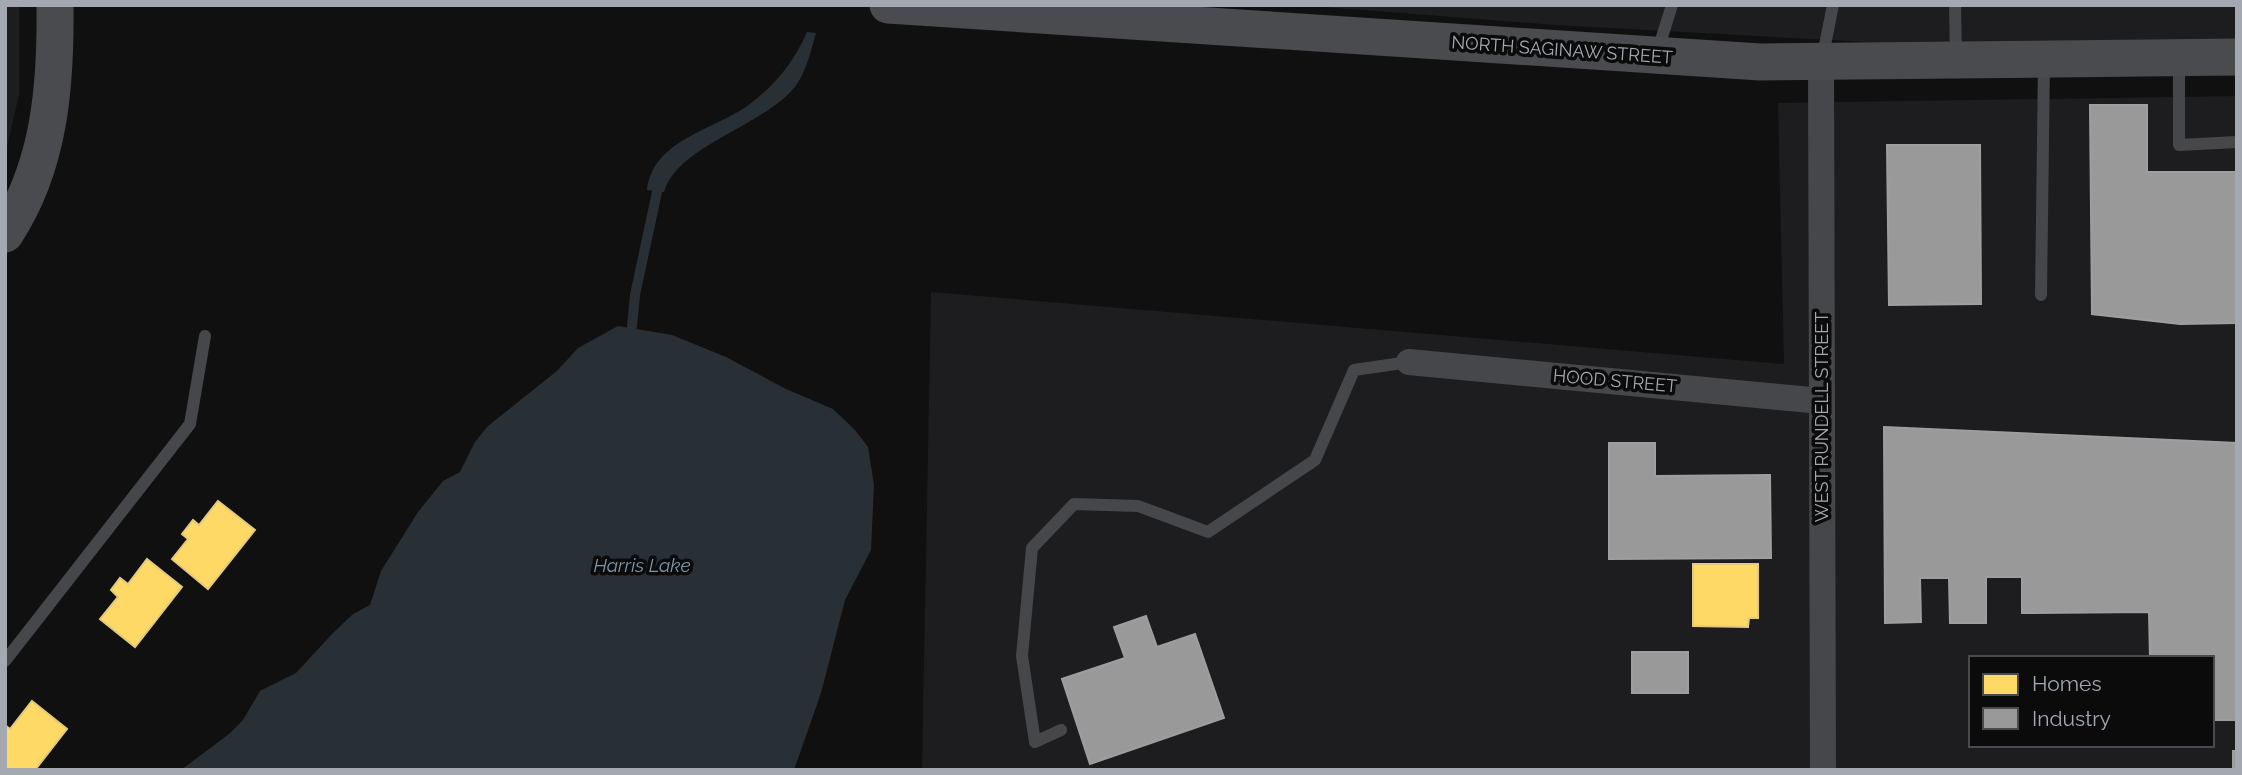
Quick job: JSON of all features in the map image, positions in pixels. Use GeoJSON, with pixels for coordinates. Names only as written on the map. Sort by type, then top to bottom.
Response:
{"type":"FeatureCollection","features":[{"type":"Feature","properties":{"kind":"street"},"geometry":{"type":"LineString","coordinates":[[5,234],[31,186],[45,139],[54,83],[55,5]]}},
{"type":"Feature","properties":{"kind":"street","name":"NORTH SAGINAW STREET"},"geometry":{"type":"LineString","coordinates":[[888,5],[1084,12],[1656,56],[1821,64],[2237,57]]}},
{"type":"Feature","properties":{"kind":"street","name":"WEST RUNDELL STREET"},"geometry":{"type":"LineString","coordinates":[[1821,64],[1823,770]]}},
{"type":"Feature","properties":{"kind":"street","name":"HOOD STREET"},"geometry":{"type":"LineString","coordinates":[[1409,362],[1821,401]]}},
{"type":"Feature","properties":{"kind":"lane"},"geometry":{"type":"LineString","coordinates":[[1656,56],[1672,5]]}},
{"type":"Feature","properties":{"kind":"lane"},"geometry":{"type":"LineString","coordinates":[[1821,64],[1833,5]]}},
{"type":"Feature","properties":{"kind":"lane"},"geometry":{"type":"LineString","coordinates":[[1955,5],[1956,62]]}},
{"type":"Feature","properties":{"kind":"lane"},"geometry":{"type":"LineString","coordinates":[[2179,58],[2179,145],[2237,142]]}},
{"type":"Feature","properties":{"kind":"lane"},"geometry":{"type":"LineString","coordinates":[[2041,295],[2044,61]]}},
{"type":"Feature","properties":{"kind":"lane"},"geometry":{"type":"LineString","coordinates":[[5,661],[190,424],[205,336]]}},
{"type":"Feature","properties":{"kind":"lane"},"geometry":{"type":"LineString","coordinates":[[1061,730],[1035,741],[1022,656],[1032,548],[1074,504],[1138,506],[1209,532],[1315,460],[1354,370],[1409,362]]}},
{"type":"Feature","properties":{"kind":"shaded area"},"geometry":{"type":"Polygon","coordinates":[[[5,5],[19,5],[19,95],[5,156],[5,5]]]}},
{"type":"Feature","properties":{"kind":"shaded area"},"geometry":{"type":"Polygon","coordinates":[[[1298,5],[2237,5],[2237,40],[1885,43],[1555,25],[1298,5]]]}},
{"type":"Feature","properties":{"kind":"shaded area"},"geometry":{"type":"Polygon","coordinates":[[[2237,96],[2237,770],[922,770],[931,292],[1784,364],[1778,103],[2237,96]]]}},
{"type":"Feature","properties":{"kind":"water"},"geometry":{"type":"Polygon","coordinates":[[[807,32],[816,33],[806,66],[797,84],[783,99],[686,161],[673,175],[664,192],[647,190],[652,173],[673,147],[736,113],[768,89],[790,63],[807,32]]]}},
{"type":"Feature","properties":{"kind":"water","name":"Harris Lake"},"geometry":{"type":"Polygon","coordinates":[[[618,326],[672,335],[726,357],[786,389],[833,409],[868,447],[874,485],[871,550],[845,600],[821,693],[794,770],[181,770],[229,734],[243,720],[260,691],[296,673],[353,614],[370,605],[381,571],[418,512],[443,481],[460,472],[475,442],[488,426],[557,371],[578,348],[618,326]]]}},
{"type":"Feature","properties":{"kind":"building: Homes"},"geometry":{"type":"Polygon","coordinates":[[[218,501],[255,530],[208,589],[172,559],[188,539],[182,534],[193,520],[199,525],[218,501]]]}},
{"type":"Feature","properties":{"kind":"building: Homes"},"geometry":{"type":"Polygon","coordinates":[[[147,559],[182,587],[135,647],[100,619],[118,597],[111,590],[120,578],[128,584],[147,559]]]}},
{"type":"Feature","properties":{"kind":"building: Homes"},"geometry":{"type":"Polygon","coordinates":[[[1693,564],[1758,564],[1758,618],[1749,618],[1748,627],[1693,626],[1693,564]]]}},
{"type":"Feature","properties":{"kind":"building: Homes"},"geometry":{"type":"Polygon","coordinates":[[[32,701],[67,729],[35,770],[5,770],[5,725],[10,729],[32,701]]]}},
{"type":"Feature","properties":{"kind":"building: Industry"},"geometry":{"type":"Polygon","coordinates":[[[2090,105],[2147,105],[2147,172],[2237,172],[2237,323],[2180,324],[2092,314],[2090,105]]]}},
{"type":"Feature","properties":{"kind":"building: Industry"},"geometry":{"type":"Polygon","coordinates":[[[1887,145],[1980,145],[1981,304],[1889,305],[1887,145]]]}},
{"type":"Feature","properties":{"kind":"building: Industry"},"geometry":{"type":"Polygon","coordinates":[[[1884,427],[2237,443],[2237,720],[2214,720],[2214,656],[2150,656],[2149,612],[2022,613],[2022,577],[1986,577],[1986,623],[1950,623],[1949,578],[1920,578],[1921,622],[1885,623],[1884,427]]]}},
{"type":"Feature","properties":{"kind":"building: Industry"},"geometry":{"type":"Polygon","coordinates":[[[1609,443],[1655,443],[1655,476],[1770,475],[1771,558],[1609,559],[1609,443]]]}},
{"type":"Feature","properties":{"kind":"building: Industry"},"geometry":{"type":"Polygon","coordinates":[[[1146,616],[1157,647],[1195,634],[1224,718],[1090,764],[1062,679],[1125,658],[1114,627],[1146,616]]]}},
{"type":"Feature","properties":{"kind":"building: Industry"},"geometry":{"type":"Polygon","coordinates":[[[1632,652],[1688,652],[1688,693],[1632,693],[1632,652]]]}},
{"type":"Feature","properties":{"kind":"building: Industry"},"geometry":{"type":"Polygon","coordinates":[[[2233,751],[2237,751],[2237,770],[2233,770],[2233,751]]]}},
{"type":"Feature","properties":{"kind":"waterway"},"geometry":{"type":"LineString","coordinates":[[632,326],[635,295],[657,192]]}}]}
